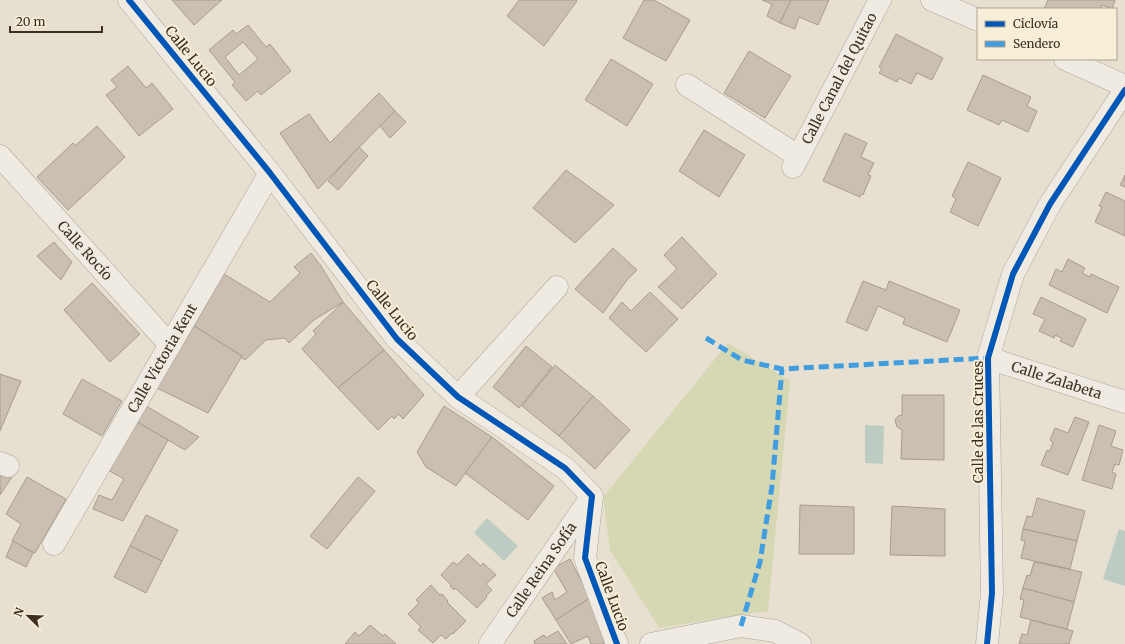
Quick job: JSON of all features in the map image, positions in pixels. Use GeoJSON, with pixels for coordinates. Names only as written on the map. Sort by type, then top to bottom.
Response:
{"type":"FeatureCollection","features":[{"type":"Feature","properties":{"kind":"street","name":"Calle Lucio"},"geometry":{"type":"LineString","coordinates":[[129,0],[270,173],[397,339],[458,397],[565,468],[592,496],[585,558],[617,644]]}},
{"type":"Feature","properties":{"kind":"street","name":"Calle Canal del Quitao"},"geometry":{"type":"LineString","coordinates":[[687,85],[796,161],[880,0]]}},
{"type":"Feature","properties":{"kind":"street"},"geometry":{"type":"LineString","coordinates":[[932,0],[977,20]]}},
{"type":"Feature","properties":{"kind":"street"},"geometry":{"type":"LineString","coordinates":[[1067,60],[1125,86]]}},
{"type":"Feature","properties":{"kind":"street","name":"Calle de las Cruces"},"geometry":{"type":"LineString","coordinates":[[987,644],[992,593],[988,358],[1013,274],[1050,204],[1125,90]]}},
{"type":"Feature","properties":{"kind":"street","name":"Calle Rocío"},"geometry":{"type":"LineString","coordinates":[[0,156],[170,344]]}},
{"type":"Feature","properties":{"kind":"street","name":"Calle Victoria Kent"},"geometry":{"type":"LineString","coordinates":[[54,544],[270,173]]}},
{"type":"Feature","properties":{"kind":"street"},"geometry":{"type":"LineString","coordinates":[[458,397],[557,287]]}},
{"type":"Feature","properties":{"kind":"street","name":"Calle Zalabeta"},"geometry":{"type":"LineString","coordinates":[[988,358],[1125,402]]}},
{"type":"Feature","properties":{"kind":"street","name":"Calle Reina Sofía"},"geometry":{"type":"LineString","coordinates":[[490,644],[592,496]]}},
{"type":"Feature","properties":{"kind":"street"},"geometry":{"type":"LineString","coordinates":[[651,644],[741,626],[775,631],[800,644]]}},
{"type":"Feature","properties":{"kind":"green space"},"geometry":{"type":"Polygon","coordinates":[[[728,343],[790,381],[768,611],[659,628],[610,550],[603,497],[728,343]]]}},
{"type":"Feature","properties":{"kind":"shaded area"},"geometry":{"type":"Polygon","coordinates":[[[865,425],[884,426],[883,464],[865,463],[865,425]]]}},
{"type":"Feature","properties":{"kind":"shaded area"},"geometry":{"type":"Polygon","coordinates":[[[487,518],[518,546],[504,561],[474,533],[487,518]]]}},
{"type":"Feature","properties":{"kind":"shaded area"},"geometry":{"type":"Polygon","coordinates":[[[1119,529],[1125,531],[1125,586],[1103,579],[1119,529]]]}},
{"type":"Feature","properties":{"kind":"building"},"geometry":{"type":"Polygon","coordinates":[[[172,0],[222,0],[194,25],[172,0]]]}},
{"type":"Feature","properties":{"kind":"building"},"geometry":{"type":"Polygon","coordinates":[[[519,0],[577,1],[544,46],[507,16],[519,0]]]}},
{"type":"Feature","properties":{"kind":"building"},"geometry":{"type":"Polygon","coordinates":[[[644,0],[654,0],[690,20],[666,61],[623,38],[644,0]]]}},
{"type":"Feature","properties":{"kind":"building"},"geometry":{"type":"Polygon","coordinates":[[[762,0],[791,0],[780,23],[767,16],[772,4],[762,0]]]}},
{"type":"Feature","properties":{"kind":"building"},"geometry":{"type":"Polygon","coordinates":[[[791,0],[829,0],[818,25],[799,17],[795,29],[780,23],[791,0]]]}},
{"type":"Feature","properties":{"kind":"building"},"geometry":{"type":"Polygon","coordinates":[[[1048,0],[1115,0],[1112,8],[1102,5],[1101,8],[1044,8],[1048,0]]]}},
{"type":"Feature","properties":{"kind":"building"},"geometry":{"type":"Polygon","coordinates":[[[248,25],[266,47],[270,44],[291,71],[261,95],[258,91],[246,101],[232,85],[235,82],[209,50],[233,30],[236,34],[248,25]],[[243,42],[225,57],[239,75],[258,59],[243,42]]]}},
{"type":"Feature","properties":{"kind":"building"},"geometry":{"type":"Polygon","coordinates":[[[896,34],[943,58],[932,80],[917,73],[911,84],[899,78],[897,82],[879,73],[882,69],[879,67],[896,34]]]}},
{"type":"Feature","properties":{"kind":"building"},"geometry":{"type":"Polygon","coordinates":[[[749,51],[791,76],[765,118],[724,93],[749,51]]]}},
{"type":"Feature","properties":{"kind":"building"},"geometry":{"type":"Polygon","coordinates":[[[611,59],[653,84],[627,126],[585,100],[611,59]]]}},
{"type":"Feature","properties":{"kind":"building"},"geometry":{"type":"Polygon","coordinates":[[[128,66],[146,88],[152,83],[173,109],[139,136],[106,95],[117,87],[111,80],[128,66]]]}},
{"type":"Feature","properties":{"kind":"building"},"geometry":{"type":"Polygon","coordinates":[[[983,75],[1031,97],[1027,106],[1037,111],[1028,132],[1002,120],[999,125],[967,110],[983,75]]]}},
{"type":"Feature","properties":{"kind":"building"},"geometry":{"type":"Polygon","coordinates":[[[379,93],[395,111],[318,189],[280,133],[309,114],[330,143],[379,93]]]}},
{"type":"Feature","properties":{"kind":"building"},"geometry":{"type":"Polygon","coordinates":[[[395,111],[406,122],[390,138],[380,126],[395,111]]]}},
{"type":"Feature","properties":{"kind":"building"},"geometry":{"type":"Polygon","coordinates":[[[97,126],[125,157],[68,210],[37,177],[73,143],[75,146],[97,126]]]}},
{"type":"Feature","properties":{"kind":"building"},"geometry":{"type":"Polygon","coordinates":[[[704,130],[745,155],[719,197],[679,171],[704,130]]]}},
{"type":"Feature","properties":{"kind":"building"},"geometry":{"type":"Polygon","coordinates":[[[845,133],[867,143],[861,157],[874,163],[868,175],[871,176],[863,195],[861,194],[860,197],[823,181],[845,133]]]}},
{"type":"Feature","properties":{"kind":"building"},"geometry":{"type":"Polygon","coordinates":[[[359,147],[368,156],[338,190],[328,181],[359,147]]]}},
{"type":"Feature","properties":{"kind":"building"},"geometry":{"type":"Polygon","coordinates":[[[968,162],[1001,178],[978,226],[950,212],[956,199],[952,196],[968,162]]]}},
{"type":"Feature","properties":{"kind":"building"},"geometry":{"type":"Polygon","coordinates":[[[566,170],[614,205],[575,243],[533,208],[566,170]]]}},
{"type":"Feature","properties":{"kind":"building"},"geometry":{"type":"Polygon","coordinates":[[[1125,175],[1125,187],[1120,185],[1125,175]]]}},
{"type":"Feature","properties":{"kind":"building"},"geometry":{"type":"Polygon","coordinates":[[[1106,192],[1125,201],[1125,236],[1095,222],[1102,207],[1099,206],[1106,192]]]}},
{"type":"Feature","properties":{"kind":"building"},"geometry":{"type":"Polygon","coordinates":[[[682,237],[717,274],[682,309],[658,287],[677,269],[664,255],[682,237]]]}},
{"type":"Feature","properties":{"kind":"building"},"geometry":{"type":"Polygon","coordinates":[[[54,242],[72,262],[61,280],[37,256],[54,242]]]}},
{"type":"Feature","properties":{"kind":"building"},"geometry":{"type":"Polygon","coordinates":[[[613,248],[637,270],[627,280],[603,313],[575,289],[613,248]]]}},
{"type":"Feature","properties":{"kind":"building"},"geometry":{"type":"Polygon","coordinates":[[[311,253],[321,266],[343,302],[314,320],[289,343],[285,338],[266,340],[245,360],[242,356],[194,326],[224,274],[270,302],[300,273],[294,267],[311,253]]]}},
{"type":"Feature","properties":{"kind":"building"},"geometry":{"type":"Polygon","coordinates":[[[1068,259],[1085,268],[1082,273],[1090,277],[1091,274],[1119,287],[1107,313],[1049,285],[1056,269],[1062,272],[1068,259]]]}},
{"type":"Feature","properties":{"kind":"building"},"geometry":{"type":"Polygon","coordinates":[[[863,281],[886,290],[889,281],[960,310],[947,342],[903,324],[905,318],[878,306],[867,331],[846,322],[863,281]]]}},
{"type":"Feature","properties":{"kind":"building"},"geometry":{"type":"Polygon","coordinates":[[[92,283],[140,334],[110,362],[64,310],[92,283]]]}},
{"type":"Feature","properties":{"kind":"building"},"geometry":{"type":"Polygon","coordinates":[[[650,292],[678,319],[646,352],[609,318],[622,302],[631,311],[650,292]]]}},
{"type":"Feature","properties":{"kind":"building"},"geometry":{"type":"Polygon","coordinates":[[[1041,297],[1086,319],[1073,347],[1060,341],[1062,338],[1055,335],[1054,338],[1039,331],[1045,319],[1033,314],[1041,297]]]}},
{"type":"Feature","properties":{"kind":"building"},"geometry":{"type":"Polygon","coordinates":[[[343,302],[384,350],[338,388],[302,349],[316,334],[313,331],[343,302]]]}},
{"type":"Feature","properties":{"kind":"building"},"geometry":{"type":"Polygon","coordinates":[[[194,326],[242,356],[208,413],[157,388],[194,326]]]}},
{"type":"Feature","properties":{"kind":"building"},"geometry":{"type":"Polygon","coordinates":[[[526,346],[552,367],[519,408],[493,387],[526,346]]]}},
{"type":"Feature","properties":{"kind":"building"},"geometry":{"type":"Polygon","coordinates":[[[384,350],[424,395],[403,419],[399,414],[394,419],[392,416],[378,430],[338,388],[384,350]]]}},
{"type":"Feature","properties":{"kind":"building"},"geometry":{"type":"Polygon","coordinates":[[[555,365],[593,396],[559,436],[522,406],[555,365]]]}},
{"type":"Feature","properties":{"kind":"building"},"geometry":{"type":"Polygon","coordinates":[[[0,374],[21,381],[0,431],[0,374]]]}},
{"type":"Feature","properties":{"kind":"building"},"geometry":{"type":"Polygon","coordinates":[[[82,379],[122,401],[102,436],[63,414],[82,379]]]}},
{"type":"Feature","properties":{"kind":"building"},"geometry":{"type":"Polygon","coordinates":[[[902,395],[944,395],[944,460],[901,459],[902,430],[897,427],[895,420],[898,416],[902,415],[902,395]]]}},
{"type":"Feature","properties":{"kind":"building"},"geometry":{"type":"Polygon","coordinates":[[[593,396],[630,430],[595,469],[559,436],[593,396]]]}},
{"type":"Feature","properties":{"kind":"building"},"geometry":{"type":"Polygon","coordinates":[[[146,406],[199,437],[185,450],[137,422],[146,406]]]}},
{"type":"Feature","properties":{"kind":"building"},"geometry":{"type":"Polygon","coordinates":[[[444,406],[492,437],[456,486],[426,467],[417,452],[444,406]]]}},
{"type":"Feature","properties":{"kind":"building"},"geometry":{"type":"Polygon","coordinates":[[[1075,417],[1089,422],[1068,475],[1041,465],[1047,450],[1050,451],[1053,442],[1050,440],[1055,428],[1068,433],[1075,417]]]}},
{"type":"Feature","properties":{"kind":"building"},"geometry":{"type":"Polygon","coordinates":[[[137,422],[168,440],[123,521],[93,509],[99,495],[112,500],[124,479],[108,470],[137,422]]]}},
{"type":"Feature","properties":{"kind":"building"},"geometry":{"type":"Polygon","coordinates":[[[1099,425],[1116,431],[1111,446],[1123,450],[1119,465],[1115,464],[1112,472],[1116,474],[1112,489],[1082,480],[1099,425]]]}},
{"type":"Feature","properties":{"kind":"building"},"geometry":{"type":"Polygon","coordinates":[[[492,437],[554,486],[528,520],[465,473],[492,437]]]}},
{"type":"Feature","properties":{"kind":"building"},"geometry":{"type":"Polygon","coordinates":[[[0,472],[12,477],[0,495],[0,472]]]}},
{"type":"Feature","properties":{"kind":"building"},"geometry":{"type":"Polygon","coordinates":[[[27,477],[66,499],[35,553],[12,541],[21,524],[6,514],[27,477]]]}},
{"type":"Feature","properties":{"kind":"building"},"geometry":{"type":"Polygon","coordinates":[[[358,477],[375,491],[327,549],[310,536],[358,477]]]}},
{"type":"Feature","properties":{"kind":"building"},"geometry":{"type":"Polygon","coordinates":[[[1037,498],[1085,511],[1077,541],[1023,529],[1027,516],[1032,517],[1037,498]]]}},
{"type":"Feature","properties":{"kind":"building"},"geometry":{"type":"Polygon","coordinates":[[[800,505],[854,507],[854,554],[799,554],[800,505]]]}},
{"type":"Feature","properties":{"kind":"building"},"geometry":{"type":"Polygon","coordinates":[[[892,506],[945,509],[945,556],[890,555],[892,506]]]}},
{"type":"Feature","properties":{"kind":"building"},"geometry":{"type":"Polygon","coordinates":[[[146,515],[178,530],[162,561],[130,546],[146,515]]]}},
{"type":"Feature","properties":{"kind":"building"},"geometry":{"type":"Polygon","coordinates":[[[1023,529],[1077,541],[1070,569],[1021,558],[1025,541],[1021,540],[1023,529]]]}},
{"type":"Feature","properties":{"kind":"building"},"geometry":{"type":"Polygon","coordinates":[[[13,541],[33,553],[26,567],[6,557],[13,541]]]}},
{"type":"Feature","properties":{"kind":"building"},"geometry":{"type":"Polygon","coordinates":[[[130,546],[162,561],[146,593],[114,577],[130,546]]]}},
{"type":"Feature","properties":{"kind":"building"},"geometry":{"type":"Polygon","coordinates":[[[468,554],[481,566],[483,563],[496,575],[486,584],[492,590],[477,608],[455,588],[454,590],[441,575],[453,562],[457,565],[468,554]]]}},
{"type":"Feature","properties":{"kind":"building"},"geometry":{"type":"Polygon","coordinates":[[[570,559],[590,598],[556,620],[542,598],[552,592],[555,600],[567,592],[553,568],[570,559]]]}},
{"type":"Feature","properties":{"kind":"building"},"geometry":{"type":"Polygon","coordinates":[[[1034,562],[1082,572],[1074,602],[1023,588],[1027,575],[1030,576],[1034,562]]]}},
{"type":"Feature","properties":{"kind":"building"},"geometry":{"type":"Polygon","coordinates":[[[431,585],[440,595],[442,594],[448,601],[447,602],[466,621],[446,639],[441,635],[433,643],[418,630],[421,627],[408,614],[419,603],[416,600],[431,585]]]}},
{"type":"Feature","properties":{"kind":"building"},"geometry":{"type":"Polygon","coordinates":[[[1023,588],[1074,602],[1067,629],[1020,617],[1024,600],[1020,599],[1023,588]]]}},
{"type":"Feature","properties":{"kind":"building"},"geometry":{"type":"Polygon","coordinates":[[[590,598],[605,644],[591,644],[588,636],[571,644],[556,620],[590,598]]]}},
{"type":"Feature","properties":{"kind":"building"},"geometry":{"type":"Polygon","coordinates":[[[1031,620],[1073,631],[1069,644],[1019,644],[1022,634],[1027,635],[1031,620]]]}},
{"type":"Feature","properties":{"kind":"building"},"geometry":{"type":"Polygon","coordinates":[[[370,625],[383,636],[385,634],[396,644],[345,644],[355,632],[359,636],[370,625]]]}},
{"type":"Feature","properties":{"kind":"building"},"geometry":{"type":"Polygon","coordinates":[[[558,631],[567,644],[535,644],[534,641],[544,635],[546,638],[558,631]]]}},
{"type":"Feature","properties":{"kind":"marked path"},"geometry":{"type":"LineString","coordinates":[[706,338],[742,360],[782,369],[988,358]]}},
{"type":"Feature","properties":{"kind":"marked path"},"geometry":{"type":"LineString","coordinates":[[741,626],[760,562],[772,486],[782,369]]}},
{"type":"Feature","properties":{"kind":"cycle path"},"geometry":{"type":"LineString","coordinates":[[129,0],[270,173],[397,339],[458,397],[565,468],[592,496],[585,558],[617,644]]}},
{"type":"Feature","properties":{"kind":"cycle path"},"geometry":{"type":"LineString","coordinates":[[987,644],[992,593],[988,358],[1013,274],[1050,204],[1125,90]]}}]}
